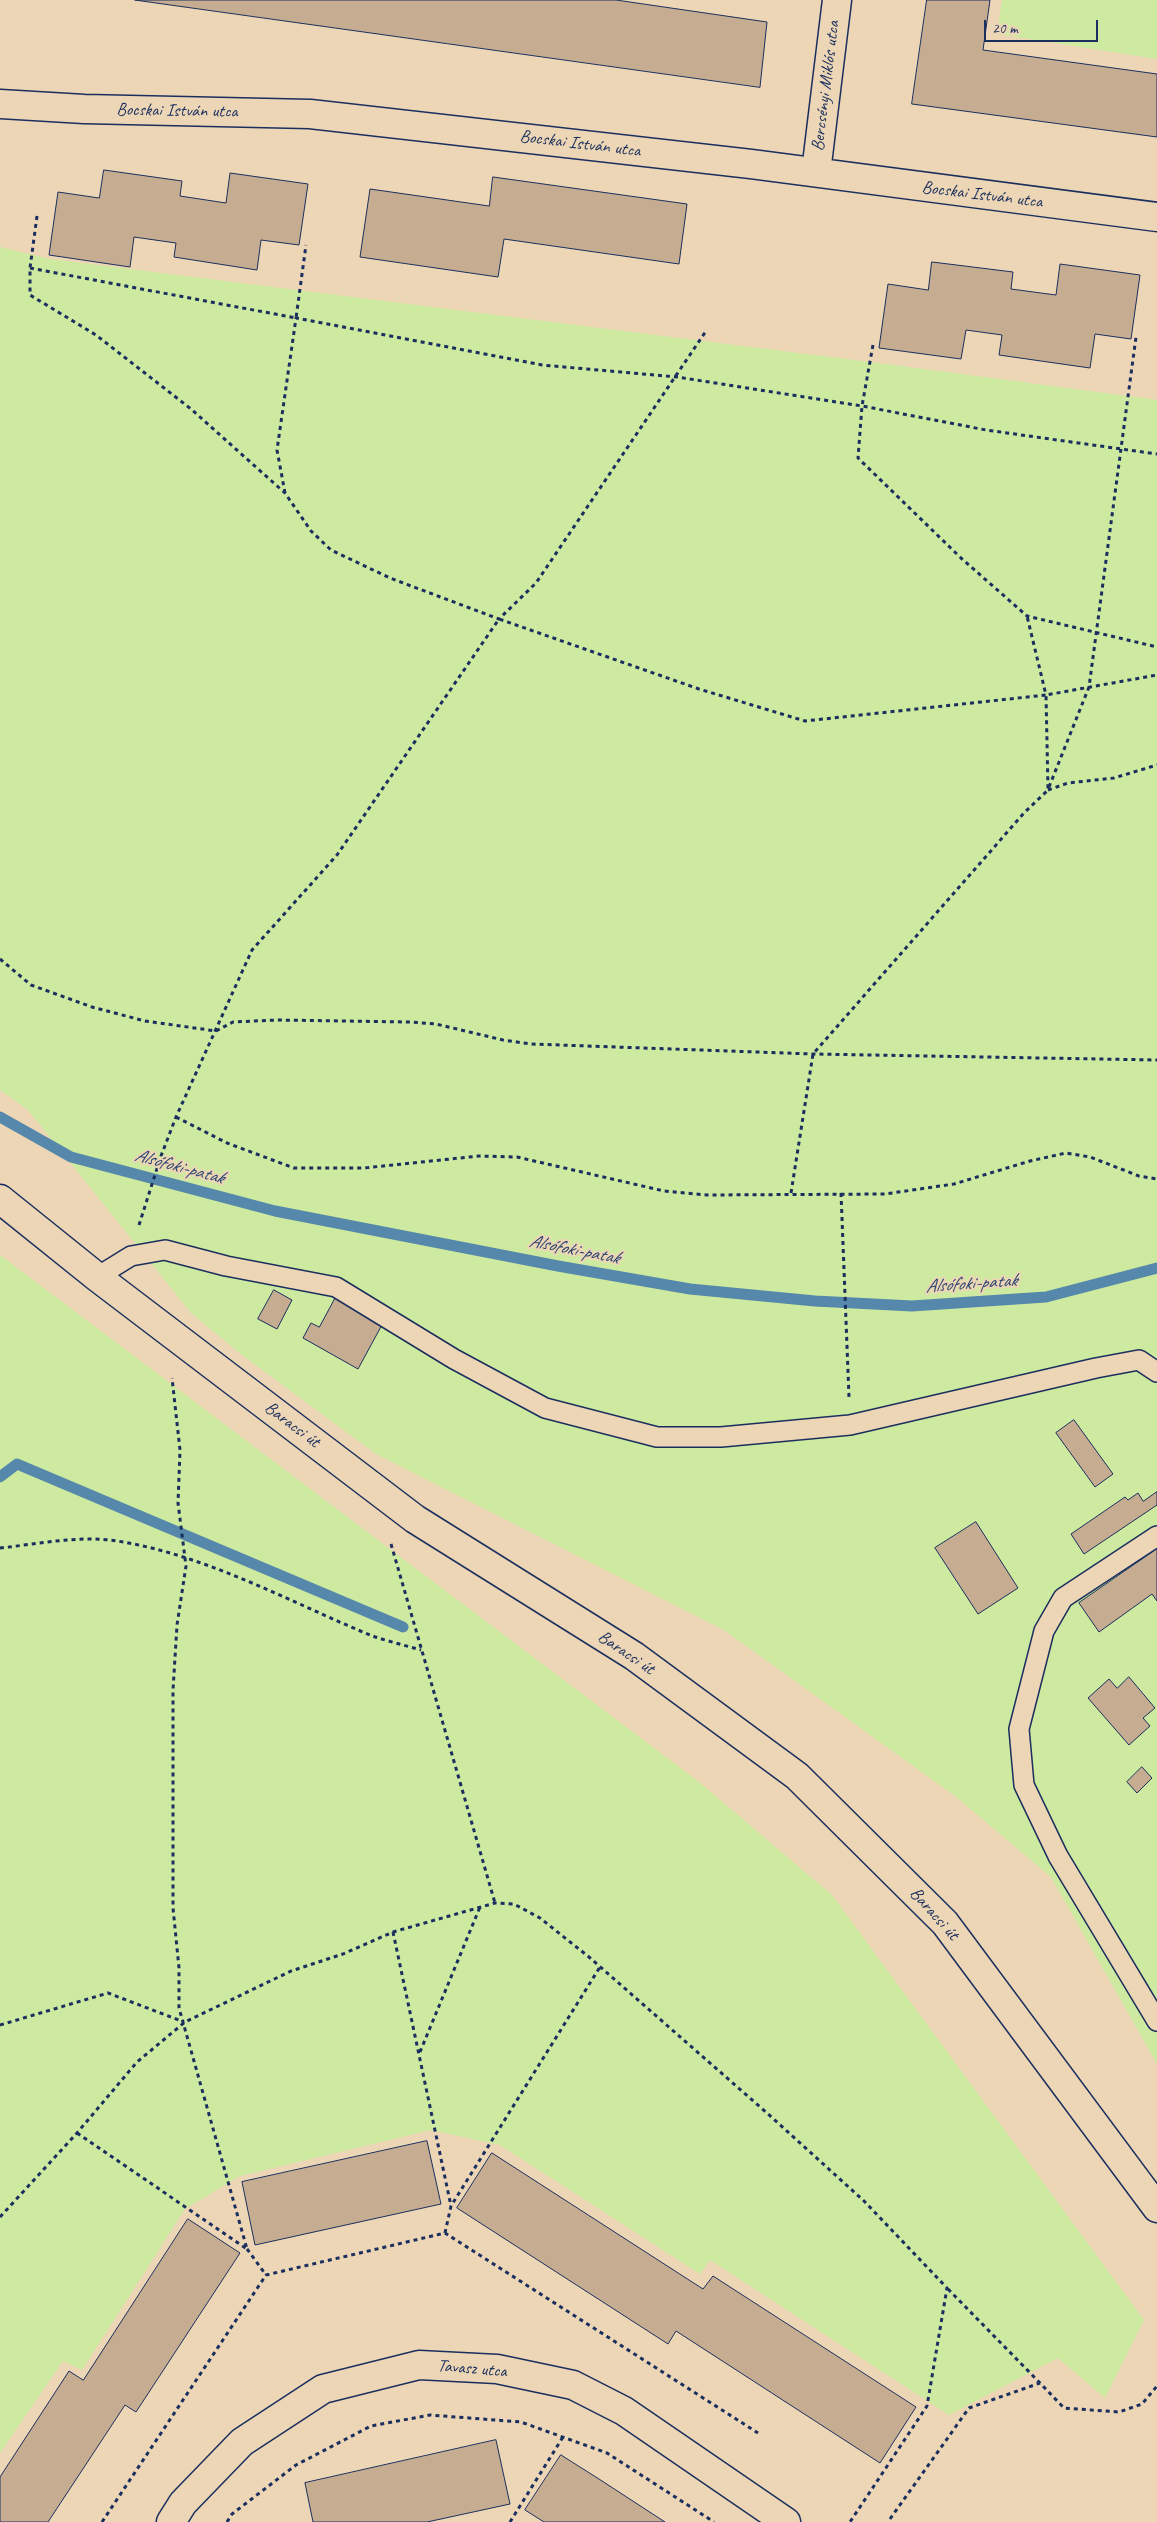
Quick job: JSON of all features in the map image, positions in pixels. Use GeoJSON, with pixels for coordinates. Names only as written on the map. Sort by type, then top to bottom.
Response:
{"type":"FeatureCollection","features":[{"type":"Feature","properties":{"kind":"street","name":"Bercsényi Miklós utca"},"geometry":{"type":"LineString","coordinates":[[816,172],[837,0]]}},
{"type":"Feature","properties":{"kind":"street","name":"Bocskai István utca"},"geometry":{"type":"LineString","coordinates":[[0,104],[84,109],[310,114],[816,172],[1157,217]]}},
{"type":"Feature","properties":{"kind":"street","name":"Baracsi út"},"geometry":{"type":"LineString","coordinates":[[0,1199],[97,1277],[415,1519],[634,1656],[797,1776],[945,1923],[1157,2208]]}},
{"type":"Feature","properties":{"kind":"street","name":"Tavasz utca"},"geometry":{"type":"LineString","coordinates":[[171,2522],[183,2503],[242,2442],[323,2389],[419,2365],[497,2370],[574,2384],[624,2411],[786,2522]]}},
{"type":"Feature","properties":{"kind":"lane"},"geometry":{"type":"LineString","coordinates":[[97,1277],[131,1256],[165,1250],[226,1266],[336,1288],[454,1359],[545,1408],[657,1437],[721,1437],[850,1425],[1096,1368],[1148,1360],[1157,1372]]}},
{"type":"Feature","properties":{"kind":"lane"},"geometry":{"type":"LineString","coordinates":[[1157,1536],[1063,1598],[1044,1631],[1019,1729],[1024,1785],[1058,1856],[1157,2021]]}},
{"type":"Feature","properties":{"kind":"path"},"geometry":{"type":"LineString","coordinates":[[37,216],[30,268],[30,296],[96,335],[190,409],[285,493],[310,531],[331,550],[390,578],[499,619],[699,689],[805,721],[1046,695],[1157,675]]}},
{"type":"Feature","properties":{"kind":"path"},"geometry":{"type":"LineString","coordinates":[[285,493],[277,450],[306,244]]}},
{"type":"Feature","properties":{"kind":"path"},"geometry":{"type":"LineString","coordinates":[[30,268],[542,365],[677,377],[862,406],[986,430],[1157,454]]}},
{"type":"Feature","properties":{"kind":"path"},"geometry":{"type":"LineString","coordinates":[[147,1199],[176,1117],[252,950],[337,855],[499,619],[536,583],[677,377],[706,331]]}},
{"type":"Feature","properties":{"kind":"path"},"geometry":{"type":"LineString","coordinates":[[1048,790],[1089,687],[1136,337]]}},
{"type":"Feature","properties":{"kind":"path"},"geometry":{"type":"LineString","coordinates":[[873,345],[862,406],[858,458],[961,558],[1027,616],[1157,647]]}},
{"type":"Feature","properties":{"kind":"path"},"geometry":{"type":"LineString","coordinates":[[1027,616],[1046,695],[1048,790]]}},
{"type":"Feature","properties":{"kind":"path"},"geometry":{"type":"LineString","coordinates":[[791,1193],[813,1054],[1024,813],[1048,790],[1068,783],[1114,778],[1157,765]]}},
{"type":"Feature","properties":{"kind":"path"},"geometry":{"type":"LineString","coordinates":[[0,958],[31,985],[92,1007],[146,1021],[216,1031],[233,1022],[276,1020],[410,1022],[436,1024],[503,1040],[531,1044],[813,1054],[1157,1060]]}},
{"type":"Feature","properties":{"kind":"path"},"geometry":{"type":"LineString","coordinates":[[176,1117],[227,1143],[294,1168],[364,1168],[479,1156],[517,1157],[664,1191],[707,1195],[791,1193],[885,1194],[954,1184],[1014,1165],[1066,1153],[1090,1157],[1139,1176],[1157,1179]]}},
{"type":"Feature","properties":{"kind":"path"},"geometry":{"type":"LineString","coordinates":[[841,1193],[850,1425]]}},
{"type":"Feature","properties":{"kind":"path"},"geometry":{"type":"LineString","coordinates":[[172,1378],[180,1450],[180,1518],[186,1566],[177,1625],[174,1690],[173,1908],[179,1968],[179,2008],[185,2022],[247,2249]]}},
{"type":"Feature","properties":{"kind":"path"},"geometry":{"type":"LineString","coordinates":[[390,1540],[494,1904]]}},
{"type":"Feature","properties":{"kind":"path"},"geometry":{"type":"LineString","coordinates":[[0,1548],[68,1541],[116,1541],[168,1552],[372,1636],[421,1650]]}},
{"type":"Feature","properties":{"kind":"path"},"geometry":{"type":"LineString","coordinates":[[0,2217],[77,2134],[137,2062],[185,2022],[291,1971],[343,1954],[394,1932],[480,1907],[494,1904],[514,1904],[540,1918],[600,1967],[864,2201],[1064,2408],[1119,2412],[1142,2404],[1157,2386]]}},
{"type":"Feature","properties":{"kind":"path"},"geometry":{"type":"LineString","coordinates":[[420,2053],[480,1907]]}},
{"type":"Feature","properties":{"kind":"path"},"geometry":{"type":"LineString","coordinates":[[394,1932],[451,2206]]}},
{"type":"Feature","properties":{"kind":"path"},"geometry":{"type":"LineString","coordinates":[[445,2233],[451,2206],[600,1967]]}},
{"type":"Feature","properties":{"kind":"path"},"geometry":{"type":"LineString","coordinates":[[0,2025],[108,1993],[185,2022]]}},
{"type":"Feature","properties":{"kind":"path"},"geometry":{"type":"LineString","coordinates":[[77,2134],[247,2249],[266,2275]]}},
{"type":"Feature","properties":{"kind":"path"},"geometry":{"type":"LineString","coordinates":[[102,2522],[266,2275],[445,2233],[758,2433]]}},
{"type":"Feature","properties":{"kind":"path"},"geometry":{"type":"LineString","coordinates":[[850,2522],[866,2502],[927,2406],[948,2288]]}},
{"type":"Feature","properties":{"kind":"path"},"geometry":{"type":"LineString","coordinates":[[890,2520],[969,2408],[1040,2383]]}},
{"type":"Feature","properties":{"kind":"path"},"geometry":{"type":"LineString","coordinates":[[227,2522],[232,2514],[296,2465],[371,2426],[430,2415],[521,2422],[607,2453],[714,2522]]}},
{"type":"Feature","properties":{"kind":"path"},"geometry":{"type":"LineString","coordinates":[[510,2522],[563,2437]]}},
{"type":"Feature","properties":{"kind":"green space"},"geometry":{"type":"Polygon","coordinates":[[[1002,0],[1157,0],[1157,59],[997,34],[1002,0]]]}},
{"type":"Feature","properties":{"kind":"green space"},"geometry":{"type":"Polygon","coordinates":[[[0,247],[50,259],[1157,400],[1157,2064],[1051,1877],[955,1796],[724,1630],[376,1454],[242,1355],[191,1313],[28,1110],[0,1090],[0,247]]]}},
{"type":"Feature","properties":{"kind":"green space"},"geometry":{"type":"Polygon","coordinates":[[[0,1255],[699,1782],[832,1895],[1144,2320],[1105,2398],[1058,2358],[949,2415],[710,2260],[700,2274],[500,2145],[431,2130],[240,2176],[185,2209],[82,2370],[63,2361],[0,2453],[0,1255]]]}},
{"type":"Feature","properties":{"kind":"building"},"geometry":{"type":"Polygon","coordinates":[[[135,0],[616,0],[767,22],[760,87],[135,0]]]}},
{"type":"Feature","properties":{"kind":"building"},"geometry":{"type":"Polygon","coordinates":[[[927,0],[990,0],[983,50],[1157,74],[1157,137],[912,104],[927,0]]]}},
{"type":"Feature","properties":{"kind":"building"},"geometry":{"type":"Polygon","coordinates":[[[104,170],[182,181],[180,196],[226,203],[230,173],[308,184],[299,245],[261,240],[257,270],[174,257],[176,243],[134,237],[130,267],[49,255],[58,192],[99,198],[104,170]]]}},
{"type":"Feature","properties":{"kind":"building"},"geometry":{"type":"Polygon","coordinates":[[[493,177],[687,204],[679,264],[504,239],[498,277],[360,257],[370,189],[489,206],[493,177]]]}},
{"type":"Feature","properties":{"kind":"building"},"geometry":{"type":"Polygon","coordinates":[[[932,262],[1013,272],[1011,289],[1056,295],[1060,264],[1140,275],[1131,339],[1095,334],[1090,368],[999,355],[1002,335],[966,330],[961,359],[879,348],[888,284],[928,290],[932,262]]]}},
{"type":"Feature","properties":{"kind":"building"},"geometry":{"type":"Polygon","coordinates":[[[274,1290],[292,1300],[277,1329],[258,1319],[274,1290]]]}},
{"type":"Feature","properties":{"kind":"building"},"geometry":{"type":"Polygon","coordinates":[[[336,1297],[383,1323],[358,1369],[303,1338],[311,1323],[319,1327],[336,1297]]]}},
{"type":"Feature","properties":{"kind":"building"},"geometry":{"type":"Polygon","coordinates":[[[1074,1420],[1113,1474],[1095,1487],[1056,1433],[1074,1420]]]}},
{"type":"Feature","properties":{"kind":"building"},"geometry":{"type":"Polygon","coordinates":[[[1157,1492],[1157,1505],[1084,1554],[1071,1534],[1125,1497],[1128,1500],[1138,1493],[1143,1501],[1157,1492]]]}},
{"type":"Feature","properties":{"kind":"building"},"geometry":{"type":"Polygon","coordinates":[[[976,1522],[1018,1588],[978,1614],[935,1548],[976,1522]]]}},
{"type":"Feature","properties":{"kind":"building"},"geometry":{"type":"Polygon","coordinates":[[[1157,1549],[1157,1601],[1152,1594],[1099,1632],[1079,1603],[1157,1549]]]}},
{"type":"Feature","properties":{"kind":"building"},"geometry":{"type":"Polygon","coordinates":[[[1129,1677],[1155,1708],[1143,1718],[1150,1726],[1129,1745],[1088,1698],[1109,1679],[1117,1688],[1129,1677]]]}},
{"type":"Feature","properties":{"kind":"building"},"geometry":{"type":"Polygon","coordinates":[[[1142,1767],[1152,1778],[1137,1793],[1127,1782],[1142,1767]]]}},
{"type":"Feature","properties":{"kind":"building"},"geometry":{"type":"Polygon","coordinates":[[[427,2141],[441,2204],[255,2245],[242,2182],[427,2141]]]}},
{"type":"Feature","properties":{"kind":"building"},"geometry":{"type":"Polygon","coordinates":[[[492,2153],[703,2289],[713,2276],[916,2407],[880,2463],[676,2331],[668,2344],[457,2208],[492,2153]]]}},
{"type":"Feature","properties":{"kind":"building"},"geometry":{"type":"Polygon","coordinates":[[[188,2219],[240,2253],[136,2412],[125,2405],[48,2522],[0,2522],[0,2477],[69,2371],[83,2380],[188,2219]]]}},
{"type":"Feature","properties":{"kind":"building"},"geometry":{"type":"Polygon","coordinates":[[[496,2440],[510,2504],[427,2522],[313,2522],[305,2483],[496,2440]]]}},
{"type":"Feature","properties":{"kind":"building"},"geometry":{"type":"Polygon","coordinates":[[[561,2455],[665,2522],[544,2522],[525,2510],[561,2455]]]}},
{"type":"Feature","properties":{"kind":"waterway","name":"Alsófoki-patak"},"geometry":{"type":"LineString","coordinates":[[0,1117],[71,1157],[275,1211],[558,1266],[690,1289],[815,1301],[912,1306],[1046,1297],[1157,1268]]}},
{"type":"Feature","properties":{"kind":"waterway"},"geometry":{"type":"LineString","coordinates":[[0,1477],[17,1464],[403,1627]]}}]}
